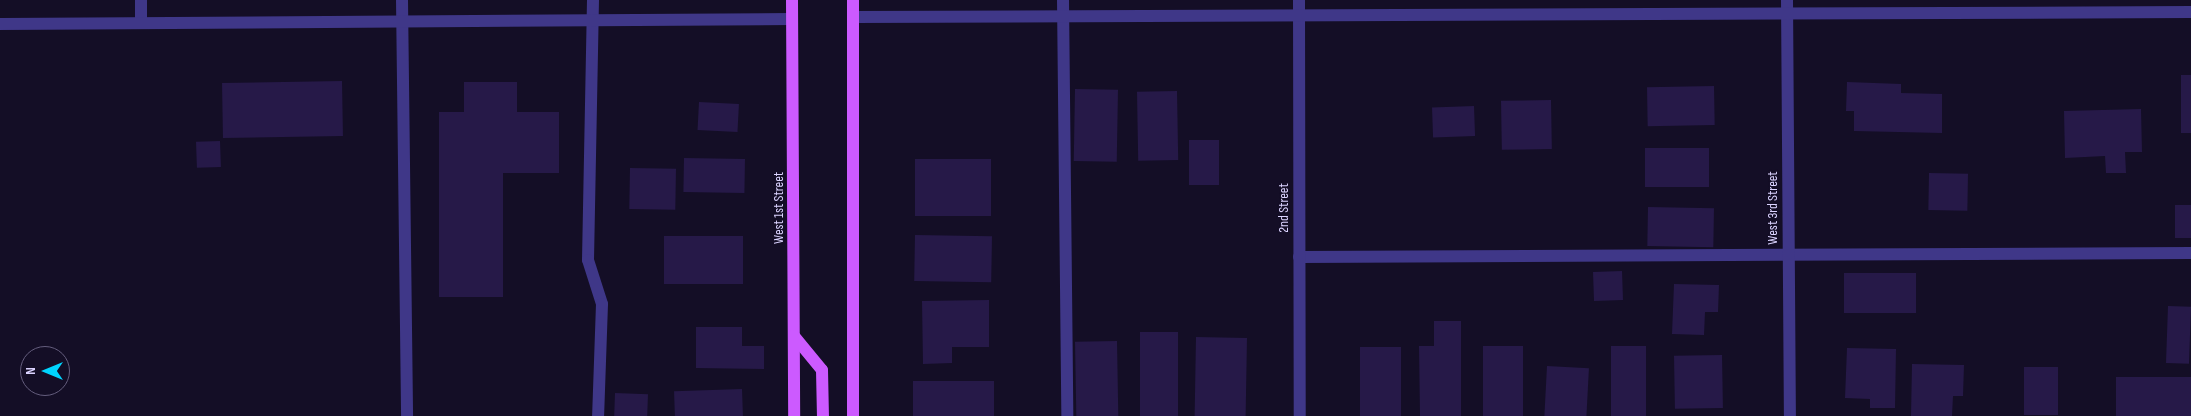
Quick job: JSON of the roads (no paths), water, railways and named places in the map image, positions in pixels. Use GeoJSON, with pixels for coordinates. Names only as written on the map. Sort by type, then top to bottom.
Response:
{"type":"FeatureCollection","features":[{"type":"Feature","properties":{"kind":"main road","name":"West 1st Street"},"geometry":{"type":"LineString","coordinates":[[792,0],[794,416]]}},
{"type":"Feature","properties":{"kind":"main road"},"geometry":{"type":"LineString","coordinates":[[853,0],[853,416]]}},
{"type":"Feature","properties":{"kind":"main road"},"geometry":{"type":"LineString","coordinates":[[794,336],[822,370],[823,416]]}},
{"type":"Feature","properties":{"kind":"street"},"geometry":{"type":"LineString","coordinates":[[140,0],[140,23]]}},
{"type":"Feature","properties":{"kind":"street"},"geometry":{"type":"LineString","coordinates":[[402,0],[407,416]]}},
{"type":"Feature","properties":{"kind":"street"},"geometry":{"type":"LineString","coordinates":[[593,0],[588,260],[602,304],[598,416]]}},
{"type":"Feature","properties":{"kind":"street"},"geometry":{"type":"LineString","coordinates":[[1063,0],[1067,416]]}},
{"type":"Feature","properties":{"kind":"street","name":"2nd Street"},"geometry":{"type":"LineString","coordinates":[[1299,0],[1300,416]]}},
{"type":"Feature","properties":{"kind":"street","name":"West 3rd Street"},"geometry":{"type":"LineString","coordinates":[[1787,0],[1790,416]]}},
{"type":"Feature","properties":{"kind":"street"},"geometry":{"type":"LineString","coordinates":[[853,17],[1299,17],[2191,12]]}},
{"type":"Feature","properties":{"kind":"street"},"geometry":{"type":"LineString","coordinates":[[0,24],[792,19]]}},
{"type":"Feature","properties":{"kind":"street"},"geometry":{"type":"LineString","coordinates":[[1300,257],[1789,253],[2191,253]]}}]}
